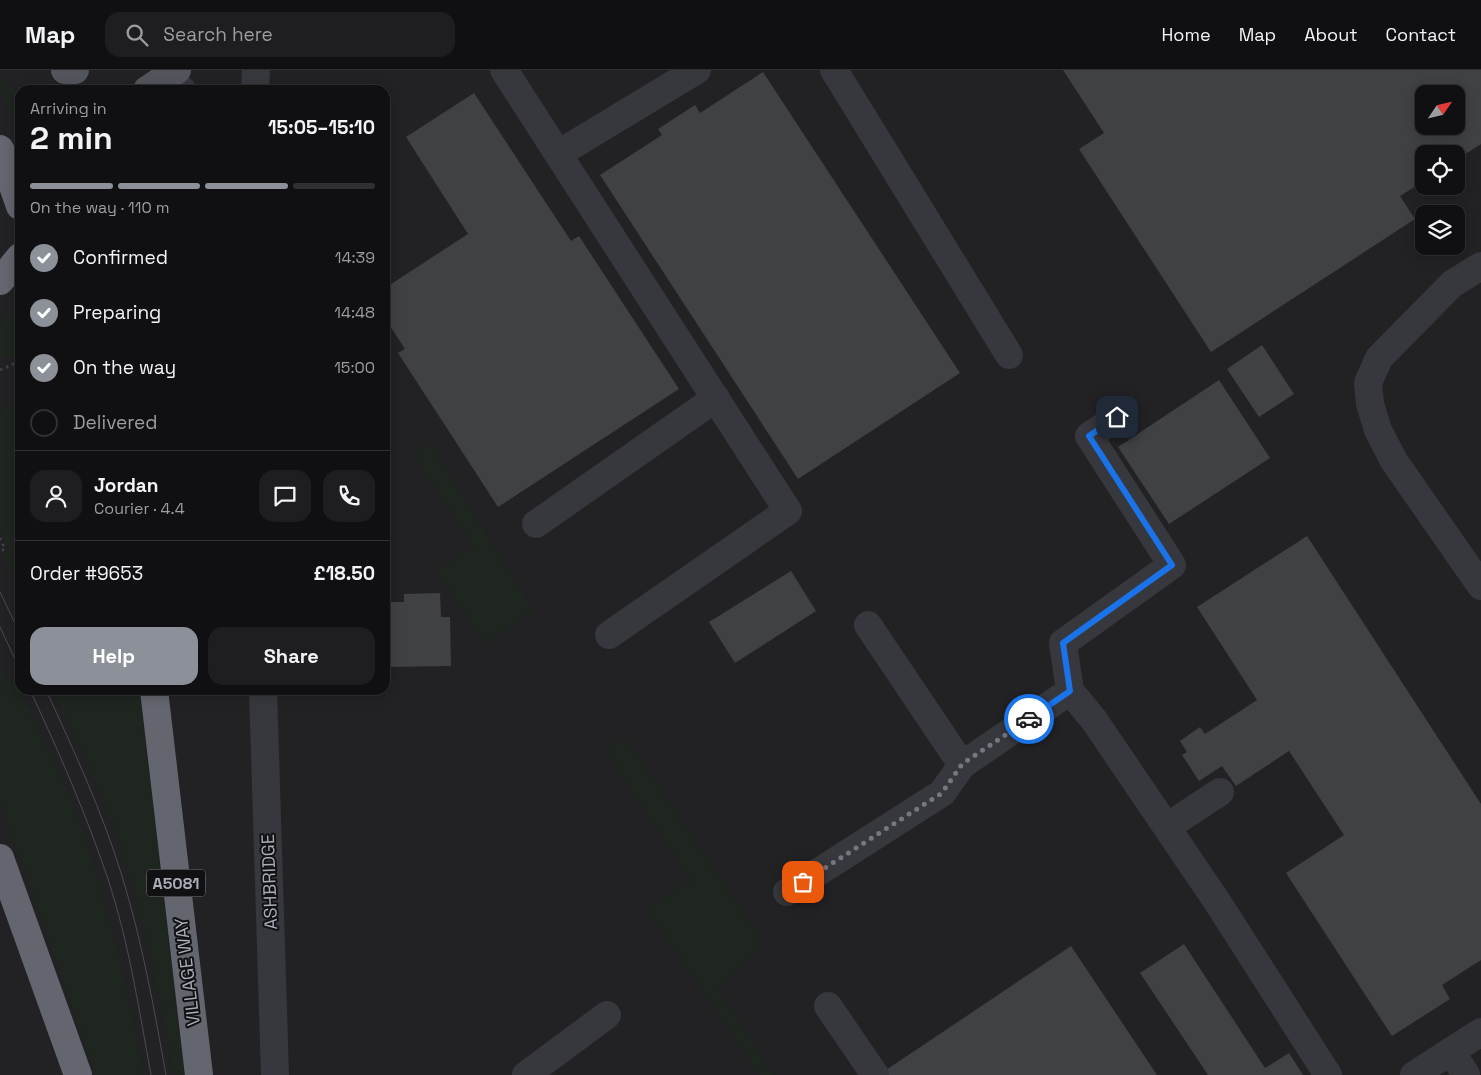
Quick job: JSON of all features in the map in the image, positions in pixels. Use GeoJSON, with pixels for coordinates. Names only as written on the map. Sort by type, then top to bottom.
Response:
{"type":"FeatureCollection","features":[{"type":"Feature","properties":{"kind":"highway"},"geometry":{"type":"LineString","coordinates":[[0,149],[15,192]]}},
{"type":"Feature","properties":{"kind":"highway"},"geometry":{"type":"LineString","coordinates":[[0,281],[15,263]]}},
{"type":"Feature","properties":{"kind":"highway","name":"VILLAGE WAY"},"geometry":{"type":"LineString","coordinates":[[155,695],[199,1075]]}},
{"type":"Feature","properties":{"kind":"highway"},"geometry":{"type":"LineString","coordinates":[[0,858],[78,1075]]}},
{"type":"Feature","properties":{"kind":"main road"},"geometry":{"type":"LineString","coordinates":[[65,70],[75,70]]}},
{"type":"Feature","properties":{"kind":"street"},"geometry":{"type":"LineString","coordinates":[[255,85],[256,70]]}},
{"type":"Feature","properties":{"kind":"street"},"geometry":{"type":"LineString","coordinates":[[504,70],[788,511],[609,635]]}},
{"type":"Feature","properties":{"kind":"street"},"geometry":{"type":"LineString","coordinates":[[558,154],[697,70]]}},
{"type":"Feature","properties":{"kind":"street"},"geometry":{"type":"LineString","coordinates":[[834,70],[1009,354]]}},
{"type":"Feature","properties":{"kind":"street"},"geometry":{"type":"LineString","coordinates":[[1481,266],[1452,284],[1379,358],[1368,382],[1370,404],[1378,430],[1394,461],[1481,586]]}},
{"type":"Feature","properties":{"kind":"street"},"geometry":{"type":"LineString","coordinates":[[536,524],[716,398]]}},
{"type":"Feature","properties":{"kind":"street"},"geometry":{"type":"LineString","coordinates":[[1117,417],[1089,436],[1172,565],[1063,643],[1070,691],[1094,720],[1218,903],[1328,1075]]}},
{"type":"Feature","properties":{"kind":"street"},"geometry":{"type":"LineString","coordinates":[[868,626],[962,764]]}},
{"type":"Feature","properties":{"kind":"street"},"geometry":{"type":"LineString","coordinates":[[787,892],[942,793],[962,764],[1070,691]]}},
{"type":"Feature","properties":{"kind":"street","name":"ASHBRIDGE"},"geometry":{"type":"LineString","coordinates":[[263,695],[275,1075]]}},
{"type":"Feature","properties":{"kind":"street"},"geometry":{"type":"LineString","coordinates":[[1167,828],[1220,792]]}},
{"type":"Feature","properties":{"kind":"street"},"geometry":{"type":"LineString","coordinates":[[828,1006],[875,1075]]}},
{"type":"Feature","properties":{"kind":"street"},"geometry":{"type":"LineString","coordinates":[[526,1075],[607,1015]]}},
{"type":"Feature","properties":{"kind":"street"},"geometry":{"type":"LineString","coordinates":[[1414,1075],[1481,1032]]}},
{"type":"Feature","properties":{"kind":"street"},"geometry":{"type":"LineString","coordinates":[[1450,1051],[1466,1075]]}},
{"type":"Feature","properties":{"kind":"path"},"geometry":{"type":"LineString","coordinates":[[0,370],[15,364]]}},
{"type":"Feature","properties":{"kind":"path"},"geometry":{"type":"LineString","coordinates":[[0,538],[5,548],[0,551]]}},
{"type":"Feature","properties":{"kind":"shaded area"},"geometry":{"type":"Polygon","coordinates":[[[0,70],[1481,70],[1481,1075],[0,1075],[0,70]]]}},
{"type":"Feature","properties":{"kind":"shaded area"},"geometry":{"type":"Polygon","coordinates":[[[0,79],[15,90],[15,122],[0,88],[0,79]]]}},
{"type":"Feature","properties":{"kind":"shaded area"},"geometry":{"type":"Polygon","coordinates":[[[15,311],[15,356],[0,360],[0,326],[15,311]]]}},
{"type":"Feature","properties":{"kind":"shaded area"},"geometry":{"type":"Polygon","coordinates":[[[15,403],[15,581],[3,555],[10,551],[0,529],[0,410],[15,403]]]}},
{"type":"Feature","properties":{"kind":"shaded area"},"geometry":{"type":"Polygon","coordinates":[[[431,444],[534,611],[484,644],[436,571],[473,546],[414,455],[431,444]]]}},
{"type":"Feature","properties":{"kind":"shaded area"},"geometry":{"type":"Polygon","coordinates":[[[0,667],[6,680],[14,677],[15,695],[23,695],[58,769],[81,825],[117,949],[144,1075],[96,1075],[0,801],[0,667]]]}},
{"type":"Feature","properties":{"kind":"shaded area"},"geometry":{"type":"Polygon","coordinates":[[[55,695],[140,695],[184,1075],[174,1075],[147,943],[130,878],[109,814],[55,695]]]}},
{"type":"Feature","properties":{"kind":"shaded area"},"geometry":{"type":"Polygon","coordinates":[[[626,738],[762,941],[753,956],[717,987],[774,1075],[760,1075],[647,909],[691,880],[606,751],[626,738]]]}},
{"type":"Feature","properties":{"kind":"building"},"geometry":{"type":"Polygon","coordinates":[[[1063,70],[1481,70],[1481,144],[1465,154],[1465,145],[1415,145],[1415,187],[1400,196],[1415,219],[1211,352],[1079,149],[1104,133],[1063,70]]]}},
{"type":"Feature","properties":{"kind":"building"},"geometry":{"type":"Polygon","coordinates":[[[763,72],[960,373],[798,479],[600,175],[662,135],[658,129],[695,105],[700,113],[763,72]]]}},
{"type":"Feature","properties":{"kind":"building"},"geometry":{"type":"Polygon","coordinates":[[[474,93],[571,241],[579,236],[679,389],[498,507],[398,353],[405,349],[390,326],[390,285],[468,234],[406,137],[474,93]]]}},
{"type":"Feature","properties":{"kind":"building"},"geometry":{"type":"Polygon","coordinates":[[[1262,345],[1294,394],[1259,417],[1227,369],[1262,345]]]}},
{"type":"Feature","properties":{"kind":"building"},"geometry":{"type":"Polygon","coordinates":[[[1219,380],[1270,458],[1169,524],[1118,447],[1219,380]]]}},
{"type":"Feature","properties":{"kind":"building"},"geometry":{"type":"Polygon","coordinates":[[[1307,536],[1481,804],[1481,960],[1442,985],[1450,999],[1392,1036],[1286,873],[1344,835],[1289,751],[1236,786],[1222,766],[1199,781],[1182,755],[1187,752],[1180,741],[1200,727],[1205,734],[1257,700],[1197,607],[1307,536]]]}},
{"type":"Feature","properties":{"kind":"building"},"geometry":{"type":"Polygon","coordinates":[[[791,571],[816,611],[735,663],[709,622],[791,571]]]}},
{"type":"Feature","properties":{"kind":"building"},"geometry":{"type":"Polygon","coordinates":[[[440,593],[441,617],[450,617],[451,666],[390,667],[390,602],[404,602],[404,594],[440,593]]]}},
{"type":"Feature","properties":{"kind":"building"},"geometry":{"type":"Polygon","coordinates":[[[1184,944],[1265,1068],[1289,1053],[1303,1075],[1208,1075],[1140,973],[1184,944]]]}},
{"type":"Feature","properties":{"kind":"building"},"geometry":{"type":"Polygon","coordinates":[[[1071,946],[1157,1075],[889,1075],[886,1070],[1071,946]]]}},
{"type":"Feature","properties":{"kind":"tram line"},"geometry":{"type":"LineString","coordinates":[[0,592],[15,624]]}},
{"type":"Feature","properties":{"kind":"tram line"},"geometry":{"type":"LineString","coordinates":[[0,627],[15,659]]}},
{"type":"Feature","properties":{"kind":"tram line"},"geometry":{"type":"LineString","coordinates":[[32,695],[72,783],[108,879],[128,952],[151,1075]]}},
{"type":"Feature","properties":{"kind":"tram line"},"geometry":{"type":"LineString","coordinates":[[48,695],[97,805],[122,876],[142,950],[166,1075]]}},
{"type":"Feature","properties":{"kind":"way so far"},"geometry":{"type":"LineString","coordinates":[[803,882],[942,793],[962,764],[1029,719]]}},
{"type":"Feature","properties":{"kind":"route"},"geometry":{"type":"LineString","coordinates":[[1029,719],[1070,691],[1063,643],[1172,565],[1089,436],[1117,417]]}}]}
